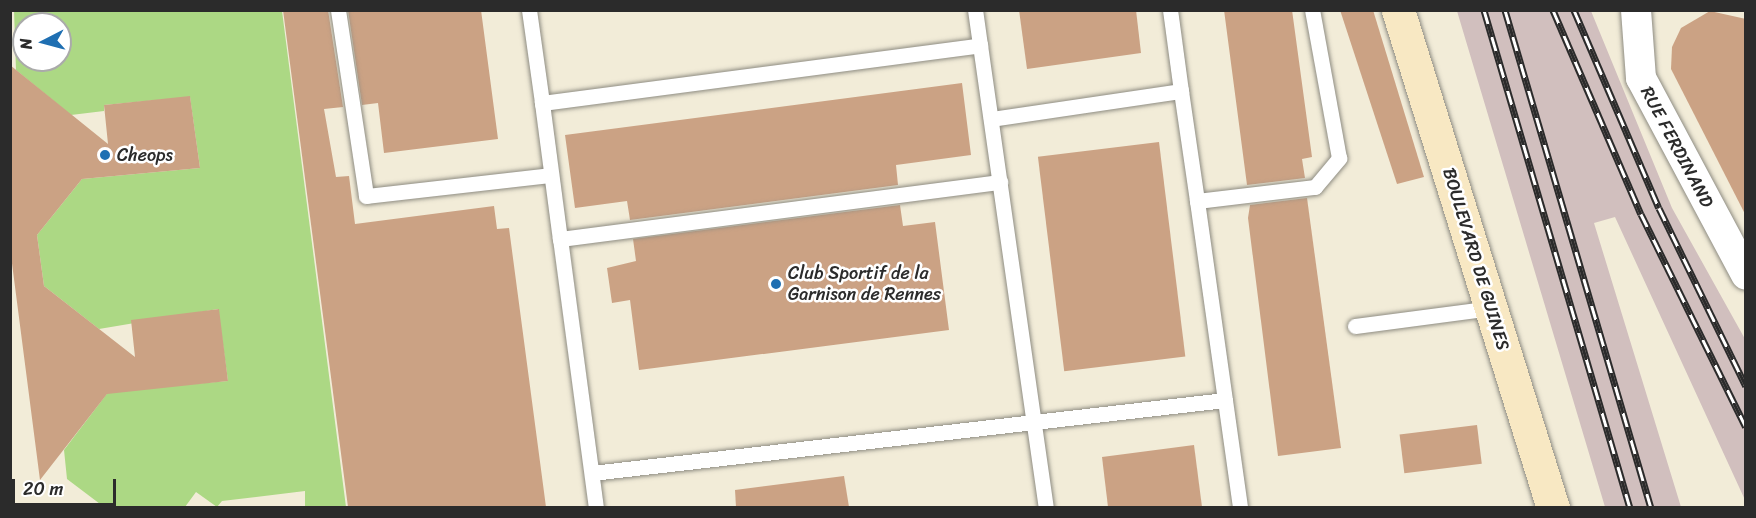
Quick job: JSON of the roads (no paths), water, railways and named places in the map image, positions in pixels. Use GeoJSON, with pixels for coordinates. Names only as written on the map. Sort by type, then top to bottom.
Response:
{"type":"FeatureCollection","features":[{"type":"Feature","properties":{"kind":"street","name":"BOULEVARD DE GUINES"},"geometry":{"type":"LineString","coordinates":[[1398,10],[1552,507]]}},
{"type":"Feature","properties":{"kind":"street","name":"RUE FERDINAND"},"geometry":{"type":"LineString","coordinates":[[1636,10],[1641,78],[1746,275]]}},
{"type":"Feature","properties":{"kind":"lane"},"geometry":{"type":"LineString","coordinates":[[338,10],[366,196],[552,176]]}},
{"type":"Feature","properties":{"kind":"lane"},"geometry":{"type":"LineString","coordinates":[[529,10],[596,507]]}},
{"type":"Feature","properties":{"kind":"lane"},"geometry":{"type":"LineString","coordinates":[[975,10],[1046,507]]}},
{"type":"Feature","properties":{"kind":"lane"},"geometry":{"type":"LineString","coordinates":[[1170,10],[1240,507]]}},
{"type":"Feature","properties":{"kind":"lane"},"geometry":{"type":"LineString","coordinates":[[1197,201],[1315,187],[1339,158],[1312,10]]}},
{"type":"Feature","properties":{"kind":"lane"},"geometry":{"type":"LineString","coordinates":[[542,103],[980,45]]}},
{"type":"Feature","properties":{"kind":"lane"},"geometry":{"type":"LineString","coordinates":[[991,119],[1181,91]]}},
{"type":"Feature","properties":{"kind":"lane"},"geometry":{"type":"LineString","coordinates":[[560,239],[1000,182]]}},
{"type":"Feature","properties":{"kind":"lane"},"geometry":{"type":"LineString","coordinates":[[1355,326],[1491,308]]}},
{"type":"Feature","properties":{"kind":"lane"},"geometry":{"type":"LineString","coordinates":[[592,473],[1034,424],[1225,400]]}},
{"type":"Feature","properties":{"kind":"railway"},"geometry":{"type":"LineString","coordinates":[[1484,10],[1630,508]]}},
{"type":"Feature","properties":{"kind":"railway"},"geometry":{"type":"LineString","coordinates":[[1505,10],[1651,508]]}},
{"type":"Feature","properties":{"kind":"railway"},"geometry":{"type":"LineString","coordinates":[[1553,10],[1641,214],[1746,427]]}},
{"type":"Feature","properties":{"kind":"railway"},"geometry":{"type":"LineString","coordinates":[[1574,10],[1659,208],[1746,386]]}},
{"type":"Feature","properties":{"kind":"place","name":"Cheops"},"geometry":{"type":"Point","coordinates":[105,155]}},
{"type":"Feature","properties":{"kind":"place","name":"Club Sportif de la Garnison de Rennes"},"geometry":{"type":"Point","coordinates":[776,284]}}]}
